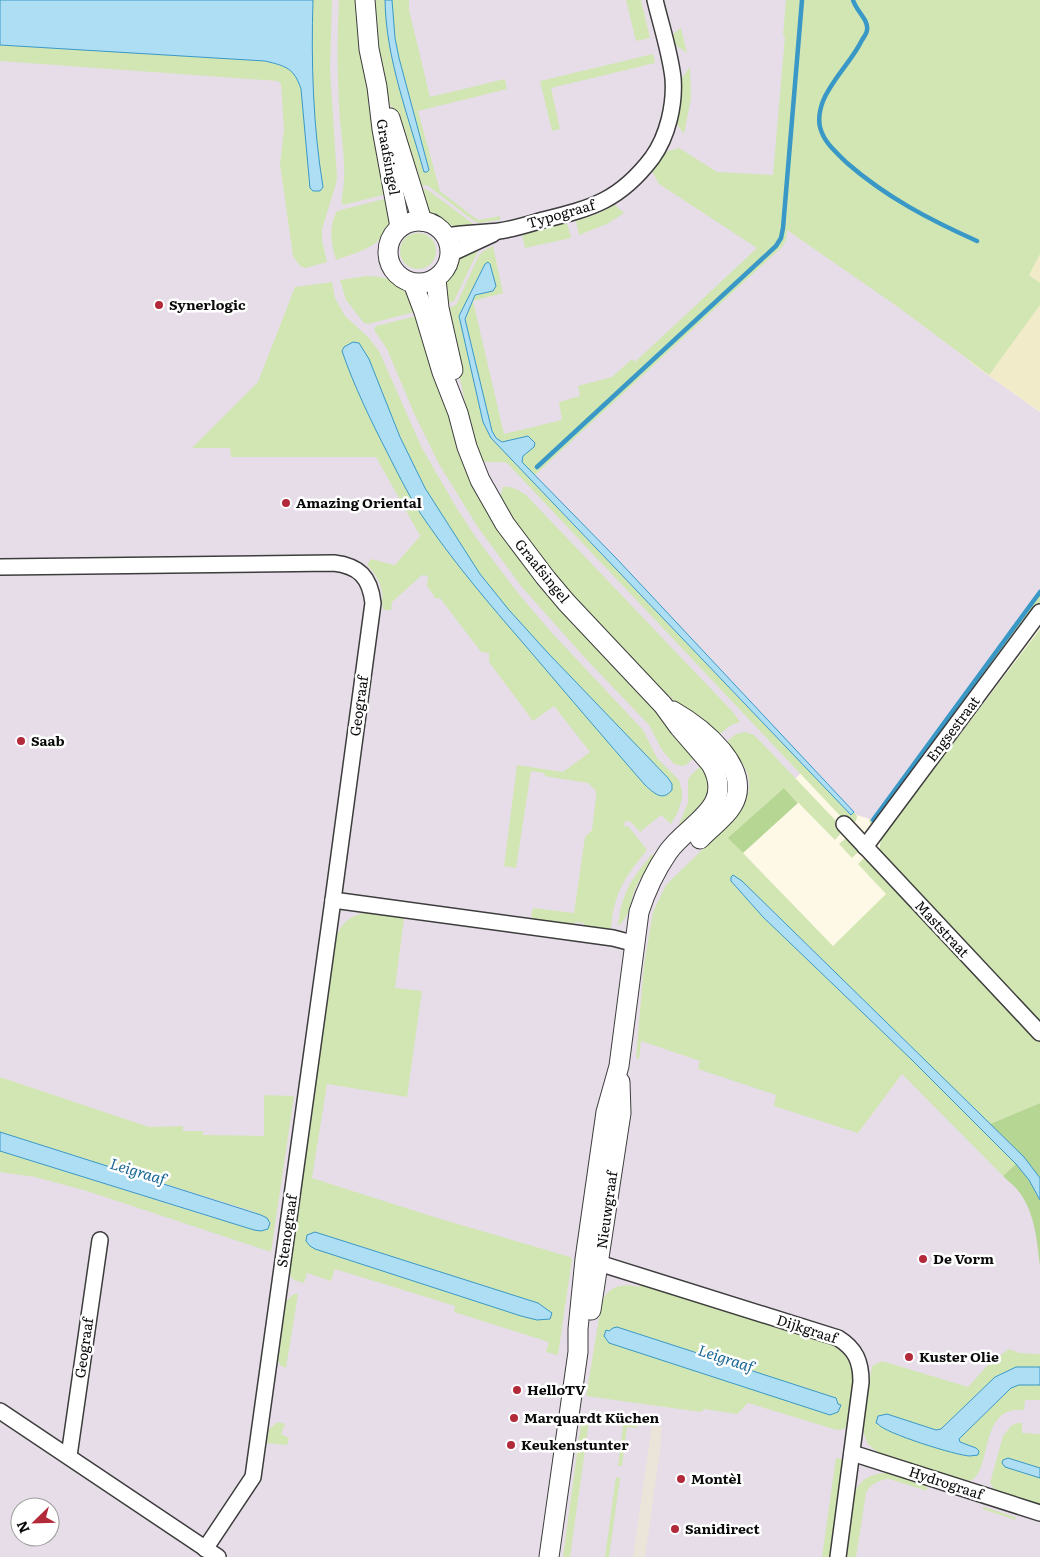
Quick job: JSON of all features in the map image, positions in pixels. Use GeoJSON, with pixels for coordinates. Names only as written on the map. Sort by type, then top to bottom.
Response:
{"type":"FeatureCollection","features":[{"type":"Feature","properties":{"kind":"street","name":"Graafsingel"},"geometry":{"type":"LineString","coordinates":[[365,0],[369,49],[400,226]]}},
{"type":"Feature","properties":{"kind":"street","name":"Typograaf"},"geometry":{"type":"LineString","coordinates":[[448,245],[601,204],[632,181],[655,153],[664,135],[672,99],[673,79],[655,0]]}},
{"type":"Feature","properties":{"kind":"street","name":"Graafsingel"},"geometry":{"type":"LineString","coordinates":[[377,87],[393,126],[422,221]]}},
{"type":"Feature","properties":{"kind":"street"},"geometry":{"type":"LineString","coordinates":[[422,221],[436,226],[448,245],[446,268],[436,279],[425,283],[413,283],[403,280],[390,266],[388,258],[389,241],[400,226],[422,221]]}},
{"type":"Feature","properties":{"kind":"street","name":"Graafsingel"},"geometry":{"type":"LineString","coordinates":[[436,279],[439,308],[454,370],[458,413]]}},
{"type":"Feature","properties":{"kind":"street","name":"Graafsingel"},"geometry":{"type":"LineString","coordinates":[[413,283],[480,480],[504,524],[566,602],[663,705],[679,728],[710,750]]}},
{"type":"Feature","properties":{"kind":"street","name":"Geograaf"},"geometry":{"type":"LineString","coordinates":[[0,567],[334,563],[348,565],[362,575],[368,583],[373,603],[333,900]]}},
{"type":"Feature","properties":{"kind":"street","name":"Engsestraat"},"geometry":{"type":"LineString","coordinates":[[865,847],[1040,612]]}},
{"type":"Feature","properties":{"kind":"street","name":"Nieuwgraaf"},"geometry":{"type":"LineString","coordinates":[[549,1557],[578,1352],[578,1329],[592,1262],[606,1112],[619,1066],[639,912],[647,888],[669,850],[707,814],[717,797],[718,789],[710,750]]}},
{"type":"Feature","properties":{"kind":"street","name":"Maststraat"},"geometry":{"type":"LineString","coordinates":[[844,824],[1040,1033]]}},
{"type":"Feature","properties":{"kind":"street"},"geometry":{"type":"LineString","coordinates":[[333,900],[613,938],[636,944]]}},
{"type":"Feature","properties":{"kind":"street","name":"Stenograaf"},"geometry":{"type":"LineString","coordinates":[[212,1553],[253,1477],[333,900]]}},
{"type":"Feature","properties":{"kind":"street","name":"Geograaf"},"geometry":{"type":"LineString","coordinates":[[69,1456],[100,1240]]}},
{"type":"Feature","properties":{"kind":"street","name":"Dijkgraaf"},"geometry":{"type":"LineString","coordinates":[[592,1262],[838,1338],[847,1343],[856,1354],[861,1370],[862,1382],[838,1557]]}},
{"type":"Feature","properties":{"kind":"street"},"geometry":{"type":"LineString","coordinates":[[0,1411],[212,1553]]}},
{"type":"Feature","properties":{"kind":"street","name":"Hydrograaf"},"geometry":{"type":"LineString","coordinates":[[852,1453],[1040,1513]]}},
{"type":"Feature","properties":{"kind":"shaded area"},"geometry":{"type":"Polygon","coordinates":[[[0,0],[806,0],[970,362],[1040,412],[1040,592],[873,820],[853,814],[809,766],[714,851],[914,1056],[1040,1189],[1040,1557],[0,1557],[0,0]]]}},
{"type":"Feature","properties":{"kind":"shaded area"},"geometry":{"type":"Polygon","coordinates":[[[1040,235],[1040,412],[970,362],[1040,235]]]}},
{"type":"Feature","properties":{"kind":"shaded area"},"geometry":{"type":"Polygon","coordinates":[[[652,1425],[662,1427],[645,1557],[633,1557],[652,1425]]]}},
{"type":"Feature","properties":{"kind":"green space"},"geometry":{"type":"Polygon","coordinates":[[[313,0],[332,0],[330,70],[337,177],[322,229],[322,240],[327,262],[305,268],[300,266],[293,256],[280,164],[284,130],[281,84],[278,81],[0,61],[0,45],[266,61],[284,67],[292,72],[301,89],[310,188],[313,191],[320,191],[323,187],[317,141],[314,94],[313,0]]]}},
{"type":"Feature","properties":{"kind":"green space"},"geometry":{"type":"Polygon","coordinates":[[[339,0],[357,0],[360,48],[364,73],[391,193],[343,205],[341,201],[344,165],[338,66],[339,0]]]}},
{"type":"Feature","properties":{"kind":"green space"},"geometry":{"type":"Polygon","coordinates":[[[371,0],[385,0],[389,44],[394,66],[429,170],[400,65],[393,22],[392,0],[409,0],[409,10],[430,97],[505,79],[507,89],[418,111],[440,191],[479,220],[500,216],[500,220],[479,223],[427,185],[416,187],[386,91],[373,36],[371,0]]]}},
{"type":"Feature","properties":{"kind":"green space"},"geometry":{"type":"Polygon","coordinates":[[[626,0],[641,0],[650,38],[636,41],[626,0]]]}},
{"type":"Feature","properties":{"kind":"green space"},"geometry":{"type":"Polygon","coordinates":[[[786,0],[1040,0],[1040,254],[1029,275],[1040,283],[1040,305],[989,375],[898,307],[787,230],[786,240],[782,247],[535,475],[522,462],[523,457],[506,442],[497,439],[492,431],[465,319],[475,295],[493,291],[490,264],[459,316],[483,422],[491,438],[851,815],[854,812],[857,816],[856,821],[853,823],[845,821],[507,463],[482,460],[469,421],[445,309],[457,303],[479,255],[493,246],[503,293],[473,301],[504,434],[562,420],[559,402],[580,396],[578,386],[612,377],[632,359],[635,362],[757,248],[659,184],[652,171],[665,152],[679,148],[717,172],[773,175],[785,36],[783,36],[786,0]]]}},
{"type":"Feature","properties":{"kind":"green space"},"geometry":{"type":"Polygon","coordinates":[[[681,28],[687,53],[674,44],[672,35],[681,28]]]}},
{"type":"Feature","properties":{"kind":"green space"},"geometry":{"type":"Polygon","coordinates":[[[653,54],[655,63],[551,88],[560,129],[552,131],[540,81],[653,54]]]}},
{"type":"Feature","properties":{"kind":"green space"},"geometry":{"type":"Polygon","coordinates":[[[690,67],[691,98],[684,134],[676,123],[681,79],[690,67]]]}},
{"type":"Feature","properties":{"kind":"green space"},"geometry":{"type":"Polygon","coordinates":[[[417,190],[428,190],[476,226],[461,228],[447,224],[425,209],[417,190]]]}},
{"type":"Feature","properties":{"kind":"green space"},"geometry":{"type":"Polygon","coordinates":[[[392,197],[390,221],[382,237],[376,243],[361,251],[336,260],[331,229],[337,211],[392,197]]]}},
{"type":"Feature","properties":{"kind":"green space"},"geometry":{"type":"Polygon","coordinates":[[[615,205],[624,213],[607,224],[579,235],[576,221],[615,205]]]}},
{"type":"Feature","properties":{"kind":"green space"},"geometry":{"type":"Polygon","coordinates":[[[567,223],[571,238],[525,248],[522,233],[567,223]]]}},
{"type":"Feature","properties":{"kind":"green space"},"geometry":{"type":"Polygon","coordinates":[[[418,233],[431,238],[436,251],[431,264],[418,269],[405,264],[400,251],[405,238],[418,233]]]}},
{"type":"Feature","properties":{"kind":"green space"},"geometry":{"type":"Polygon","coordinates":[[[480,247],[454,301],[444,305],[446,285],[452,266],[463,255],[480,247]]]}},
{"type":"Feature","properties":{"kind":"green space"},"geometry":{"type":"Polygon","coordinates":[[[367,276],[385,278],[402,285],[411,295],[419,311],[368,324],[364,323],[346,300],[340,280],[367,276]]]}},
{"type":"Feature","properties":{"kind":"green space"},"geometry":{"type":"Polygon","coordinates":[[[332,282],[335,298],[345,316],[368,337],[379,351],[422,448],[477,539],[518,593],[552,633],[643,730],[657,758],[679,780],[682,798],[678,812],[671,824],[661,815],[640,832],[631,822],[625,821],[624,826],[629,827],[647,850],[622,886],[615,904],[611,928],[583,927],[584,923],[575,922],[574,926],[535,921],[531,916],[533,908],[574,913],[585,837],[592,830],[596,796],[596,791],[588,783],[545,776],[544,773],[531,771],[516,868],[504,866],[517,765],[563,772],[590,752],[554,706],[533,721],[489,662],[489,653],[481,652],[440,598],[436,599],[427,586],[428,576],[422,575],[392,602],[391,610],[384,610],[379,582],[367,565],[371,559],[395,565],[421,535],[376,457],[231,457],[230,448],[192,448],[258,382],[295,287],[332,282]]]}},
{"type":"Feature","properties":{"kind":"green space"},"geometry":{"type":"Polygon","coordinates":[[[420,315],[459,449],[473,485],[697,755],[686,765],[674,764],[662,750],[649,725],[586,659],[521,586],[477,526],[439,464],[413,411],[387,349],[374,330],[376,326],[420,315]]]}},
{"type":"Feature","properties":{"kind":"green space"},"geometry":{"type":"Polygon","coordinates":[[[503,487],[515,489],[526,495],[733,712],[740,722],[731,725],[715,738],[625,656],[526,543],[500,497],[503,487]]]}},
{"type":"Feature","properties":{"kind":"green space"},"geometry":{"type":"Polygon","coordinates":[[[1040,592],[1040,604],[914,774],[873,825],[870,824],[869,819],[873,820],[1040,592]]]}},
{"type":"Feature","properties":{"kind":"green space"},"geometry":{"type":"Polygon","coordinates":[[[1040,629],[1040,1028],[879,853],[881,839],[1040,629]]]}},
{"type":"Feature","properties":{"kind":"green space"},"geometry":{"type":"Polygon","coordinates":[[[745,732],[754,735],[760,741],[837,822],[842,830],[835,840],[784,788],[729,838],[743,853],[833,946],[886,894],[858,864],[865,857],[869,857],[1040,1037],[1040,1103],[990,1124],[742,881],[731,881],[763,917],[912,1060],[1016,1164],[1003,1176],[902,1074],[858,1133],[774,1106],[776,1095],[698,1069],[700,1061],[641,1041],[639,1060],[636,1057],[644,965],[653,912],[666,885],[736,817],[743,806],[748,795],[749,786],[746,769],[725,743],[736,734],[745,732]]]}},
{"type":"Feature","properties":{"kind":"green space"},"geometry":{"type":"Polygon","coordinates":[[[704,763],[711,786],[706,805],[677,829],[688,803],[688,780],[704,763]]]}},
{"type":"Feature","properties":{"kind":"green space"},"geometry":{"type":"Polygon","coordinates":[[[784,788],[798,803],[743,853],[728,838],[784,788]]]}},
{"type":"Feature","properties":{"kind":"green space"},"geometry":{"type":"Polygon","coordinates":[[[846,838],[849,838],[859,848],[852,858],[839,844],[846,838]]]}},
{"type":"Feature","properties":{"kind":"green space"},"geometry":{"type":"Polygon","coordinates":[[[652,854],[655,857],[638,883],[628,913],[618,926],[625,895],[638,871],[652,854]]]}},
{"type":"Feature","properties":{"kind":"green space"},"geometry":{"type":"Polygon","coordinates":[[[364,913],[404,918],[395,988],[422,991],[407,1097],[327,1084],[312,1178],[434,1217],[570,1257],[572,1259],[558,1355],[546,1352],[549,1342],[454,1312],[455,1306],[335,1269],[331,1281],[307,1273],[304,1283],[294,1280],[289,1274],[335,940],[345,922],[353,916],[364,913]],[[458,1278],[544,1319],[550,1318],[552,1313],[538,1303],[458,1278]]]}},
{"type":"Feature","properties":{"kind":"green space"},"geometry":{"type":"Polygon","coordinates":[[[0,1077],[149,1127],[183,1126],[183,1131],[203,1131],[203,1135],[264,1136],[264,1095],[294,1096],[271,1252],[87,1191],[35,1177],[0,1172],[0,1151],[210,1217],[268,1223],[267,1218],[252,1211],[41,1145],[0,1136],[0,1077]]]}},
{"type":"Feature","properties":{"kind":"green space"},"geometry":{"type":"Polygon","coordinates":[[[1040,1103],[1040,1178],[1024,1157],[990,1124],[1040,1103]]]}},
{"type":"Feature","properties":{"kind":"green space"},"geometry":{"type":"Polygon","coordinates":[[[1016,1164],[1029,1180],[1040,1200],[1040,1266],[1038,1247],[1029,1210],[1018,1191],[1003,1176],[1016,1164]]]}},
{"type":"Feature","properties":{"kind":"green space"},"geometry":{"type":"Polygon","coordinates":[[[641,1282],[826,1341],[838,1349],[847,1358],[853,1378],[852,1401],[847,1426],[844,1429],[837,1430],[748,1403],[737,1414],[704,1409],[701,1412],[586,1396],[602,1301],[613,1288],[623,1285],[639,1287],[641,1282]]]}},
{"type":"Feature","properties":{"kind":"green space"},"geometry":{"type":"Polygon","coordinates":[[[294,1294],[298,1294],[286,1368],[281,1366],[278,1361],[286,1301],[294,1294]]]}},
{"type":"Feature","properties":{"kind":"green space"},"geometry":{"type":"Polygon","coordinates":[[[1009,1349],[1019,1353],[1040,1354],[1040,1367],[1016,1367],[995,1377],[941,1429],[936,1430],[887,1414],[878,1416],[878,1424],[936,1447],[972,1456],[977,1451],[976,1448],[961,1444],[959,1439],[1011,1388],[1019,1385],[1040,1385],[1040,1400],[1025,1400],[1024,1410],[1008,1412],[998,1419],[992,1430],[980,1469],[974,1478],[965,1482],[882,1456],[868,1444],[863,1427],[872,1366],[882,1361],[968,1387],[988,1365],[1009,1349]]]}},
{"type":"Feature","properties":{"kind":"green space"},"geometry":{"type":"Polygon","coordinates":[[[582,1416],[599,1418],[599,1423],[589,1421],[570,1557],[563,1557],[582,1416]]]}},
{"type":"Feature","properties":{"kind":"green space"},"geometry":{"type":"Polygon","coordinates":[[[614,1420],[638,1423],[637,1428],[627,1427],[622,1466],[618,1466],[623,1426],[614,1424],[614,1420]]]}},
{"type":"Feature","properties":{"kind":"green space"},"geometry":{"type":"Polygon","coordinates":[[[278,1422],[285,1424],[281,1434],[289,1438],[287,1445],[267,1443],[269,1429],[278,1422]]]}},
{"type":"Feature","properties":{"kind":"green space"},"geometry":{"type":"Polygon","coordinates":[[[1022,1423],[1022,1433],[1040,1434],[1040,1507],[997,1493],[990,1483],[1003,1436],[1011,1426],[1022,1423]]]}},
{"type":"Feature","properties":{"kind":"green space"},"geometry":{"type":"Polygon","coordinates":[[[836,1458],[843,1459],[830,1557],[822,1557],[836,1458]]]}},
{"type":"Feature","properties":{"kind":"green space"},"geometry":{"type":"Polygon","coordinates":[[[889,1473],[924,1484],[927,1491],[889,1479],[872,1485],[866,1493],[856,1557],[845,1557],[853,1497],[856,1491],[866,1478],[877,1474],[889,1473]]]}},
{"type":"Feature","properties":{"kind":"green space"},"geometry":{"type":"Polygon","coordinates":[[[616,1477],[620,1478],[609,1557],[605,1557],[616,1477]]]}},
{"type":"Feature","properties":{"kind":"green space"},"geometry":{"type":"Polygon","coordinates":[[[984,1507],[1015,1517],[1016,1520],[982,1509],[984,1507]]]}},
{"type":"Feature","properties":{"kind":"water"},"geometry":{"type":"Polygon","coordinates":[[[0,0],[313,0],[314,94],[317,141],[323,187],[320,191],[313,191],[310,188],[301,89],[295,76],[288,69],[265,61],[0,45],[0,0]]]}},
{"type":"Feature","properties":{"kind":"water"},"geometry":{"type":"Polygon","coordinates":[[[385,0],[392,0],[395,38],[399,58],[429,170],[427,172],[424,172],[394,65],[389,44],[385,0]]]}},
{"type":"Feature","properties":{"kind":"water"},"geometry":{"type":"Polygon","coordinates":[[[488,262],[496,286],[493,291],[475,295],[465,319],[492,431],[496,438],[502,442],[528,436],[535,443],[534,447],[523,456],[522,462],[617,559],[854,812],[851,815],[491,438],[483,422],[459,316],[485,264],[488,262]]]}},
{"type":"Feature","properties":{"kind":"water"},"geometry":{"type":"Polygon","coordinates":[[[353,342],[359,343],[369,359],[400,437],[425,488],[480,574],[509,610],[548,653],[668,778],[672,784],[672,790],[668,794],[658,795],[645,785],[486,600],[427,523],[397,472],[352,377],[342,351],[344,347],[353,342]]]}},
{"type":"Feature","properties":{"kind":"water"},"geometry":{"type":"Polygon","coordinates":[[[733,875],[742,881],[1024,1157],[1040,1178],[1040,1200],[1029,1180],[1016,1164],[912,1060],[763,917],[731,881],[733,875]]]}},
{"type":"Feature","properties":{"kind":"water"},"geometry":{"type":"Polygon","coordinates":[[[0,1132],[261,1215],[267,1218],[270,1223],[268,1229],[254,1230],[0,1151],[0,1132]]]}},
{"type":"Feature","properties":{"kind":"water"},"geometry":{"type":"Polygon","coordinates":[[[315,1232],[538,1303],[552,1313],[550,1319],[537,1320],[521,1316],[315,1249],[306,1241],[307,1235],[315,1232]]]}},
{"type":"Feature","properties":{"kind":"water"},"geometry":{"type":"Polygon","coordinates":[[[617,1327],[836,1398],[838,1404],[841,1405],[838,1412],[830,1415],[609,1343],[604,1336],[606,1330],[609,1331],[617,1327]]]}},
{"type":"Feature","properties":{"kind":"water"},"geometry":{"type":"Polygon","coordinates":[[[1016,1367],[1040,1367],[1040,1385],[1019,1385],[1011,1388],[959,1439],[960,1442],[976,1448],[979,1451],[978,1455],[963,1455],[937,1448],[893,1433],[876,1423],[878,1416],[887,1414],[936,1430],[941,1429],[995,1377],[1016,1367]]]}},
{"type":"Feature","properties":{"kind":"water"},"geometry":{"type":"Polygon","coordinates":[[[1008,1458],[1040,1468],[1040,1478],[1005,1467],[1002,1463],[1003,1460],[1008,1458]]]}},
{"type":"Feature","properties":{"kind":"waterway"},"geometry":{"type":"LineString","coordinates":[[537,467],[776,246],[781,238],[802,0]]}},
{"type":"Feature","properties":{"kind":"waterway"},"geometry":{"type":"LineString","coordinates":[[853,0],[866,23],[867,31],[853,55],[831,85],[823,101],[819,120],[824,138],[847,163],[877,187],[925,216],[977,241]]}},
{"type":"Feature","properties":{"kind":"waterway"},"geometry":{"type":"LineString","coordinates":[[873,820],[1040,592]]}},
{"type":"Feature","properties":{"kind":"place","name":"Synerlogic"},"geometry":{"type":"Point","coordinates":[159,305]}},
{"type":"Feature","properties":{"kind":"place","name":"Amazing Oriental"},"geometry":{"type":"Point","coordinates":[286,503]}},
{"type":"Feature","properties":{"kind":"place","name":"Saab"},"geometry":{"type":"Point","coordinates":[21,741]}},
{"type":"Feature","properties":{"kind":"place","name":"De Vorm"},"geometry":{"type":"Point","coordinates":[923,1259]}},
{"type":"Feature","properties":{"kind":"place","name":"Kuster Olie"},"geometry":{"type":"Point","coordinates":[909,1357]}},
{"type":"Feature","properties":{"kind":"place","name":"HelloTV"},"geometry":{"type":"Point","coordinates":[517,1390]}},
{"type":"Feature","properties":{"kind":"place","name":"Marquardt Küchen"},"geometry":{"type":"Point","coordinates":[514,1418]}},
{"type":"Feature","properties":{"kind":"place","name":"Keukenstunter"},"geometry":{"type":"Point","coordinates":[511,1445]}},
{"type":"Feature","properties":{"kind":"place","name":"Montèl"},"geometry":{"type":"Point","coordinates":[681,1479]}},
{"type":"Feature","properties":{"kind":"place","name":"Sanidirect"},"geometry":{"type":"Point","coordinates":[675,1529]}},
{"type":"Feature","properties":{"kind":"water label","name":"Leigraaf"},"geometry":{"type":"Point","coordinates":[138,1172]}},
{"type":"Feature","properties":{"kind":"water label","name":"Leigraaf"},"geometry":{"type":"Point","coordinates":[726,1359]}}]}
